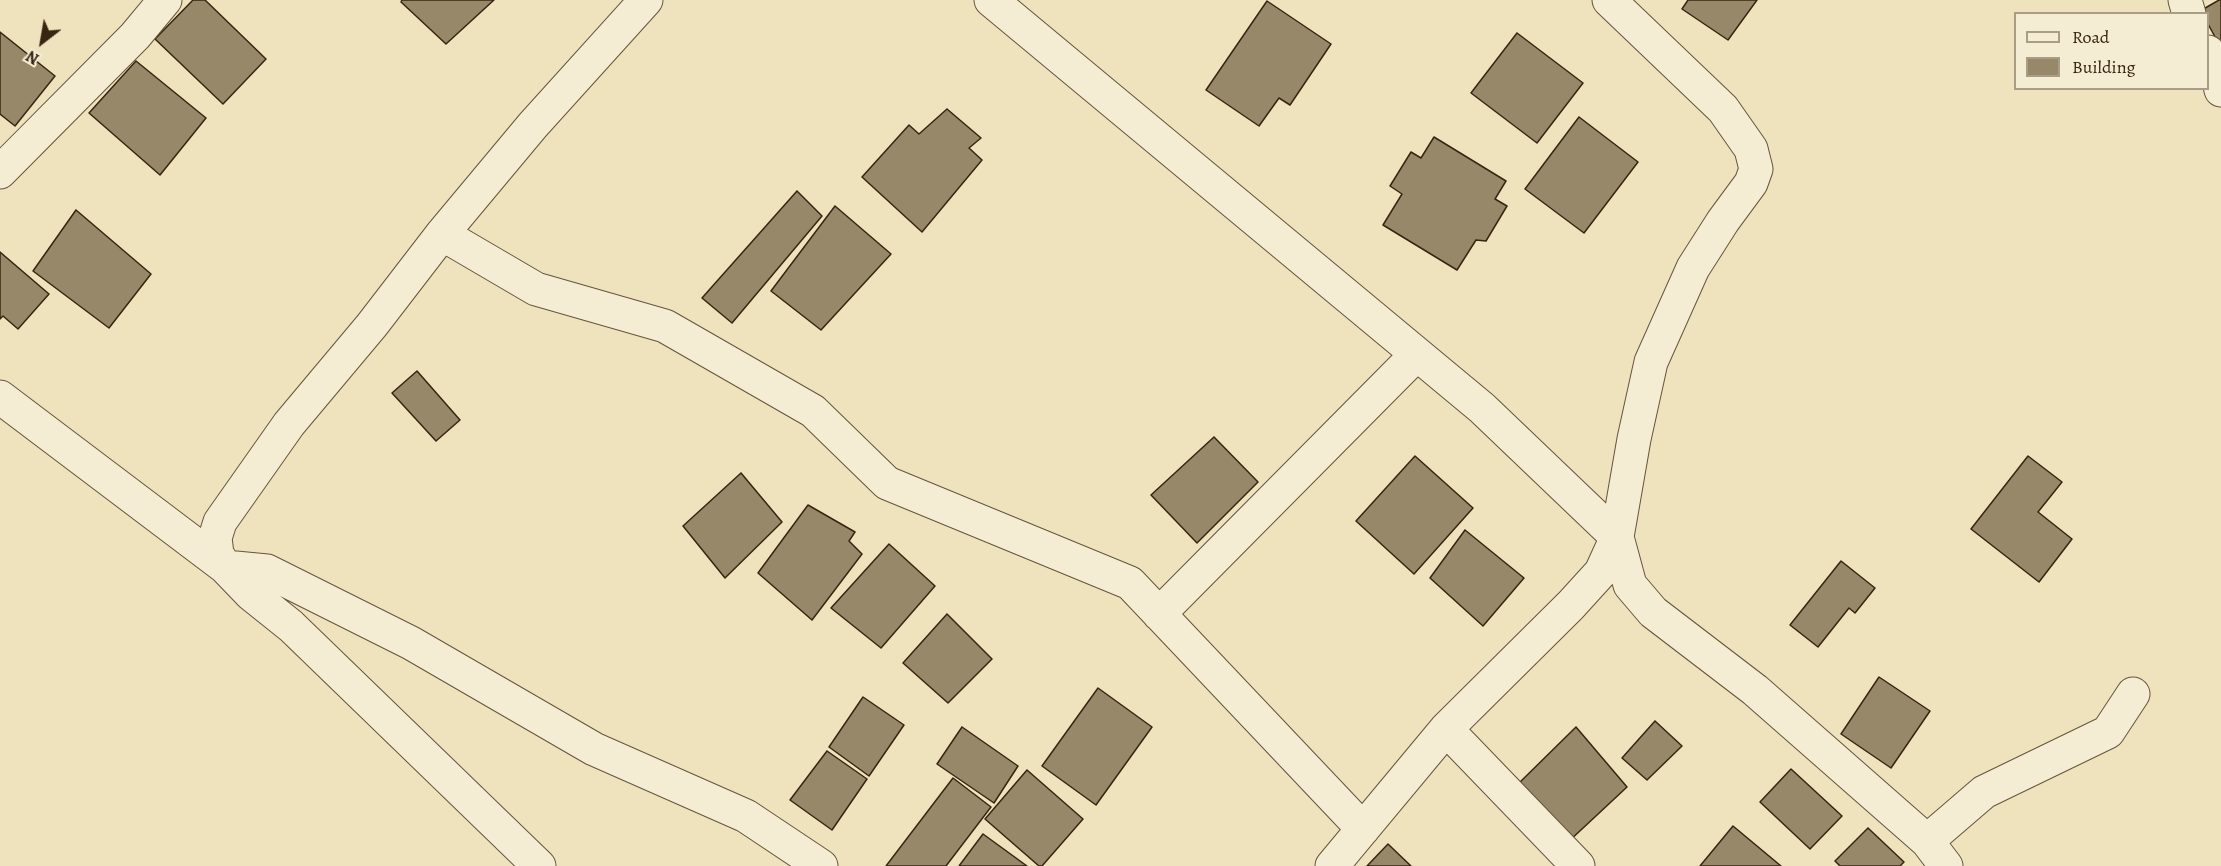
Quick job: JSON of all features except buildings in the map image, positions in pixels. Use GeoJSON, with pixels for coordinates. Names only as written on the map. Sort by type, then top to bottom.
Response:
{"type":"FeatureCollection","features":[{"type":"Feature","properties":{"kind":"street"},"geometry":{"type":"LineString","coordinates":[[0,172],[135,36],[165,0]]}},
{"type":"Feature","properties":{"kind":"street"},"geometry":{"type":"LineString","coordinates":[[225,567],[217,554],[215,538],[220,522],[290,424],[372,325],[442,234],[533,125],[646,0]]}},
{"type":"Feature","properties":{"kind":"street"},"geometry":{"type":"LineString","coordinates":[[991,0],[1482,408],[1617,537],[1630,585],[1653,612],[1755,690],[1936,853],[1984,792],[2108,732],[2133,694]]}},
{"type":"Feature","properties":{"kind":"street"},"geometry":{"type":"LineString","coordinates":[[1332,866],[1446,729],[1601,572],[1617,537],[1634,439],[1651,362],[1693,268],[1751,183],[1756,168],[1751,149],[1723,109],[1609,0]]}},
{"type":"Feature","properties":{"kind":"street"},"geometry":{"type":"LineString","coordinates":[[2209,54],[2216,69],[2221,90]]}},
{"type":"Feature","properties":{"kind":"street"},"geometry":{"type":"LineString","coordinates":[[442,234],[536,288],[665,326],[813,411],[887,483],[1130,583],[1363,829]]}},
{"type":"Feature","properties":{"kind":"street"},"geometry":{"type":"LineString","coordinates":[[1159,614],[1417,354]]}},
{"type":"Feature","properties":{"kind":"street"},"geometry":{"type":"LineString","coordinates":[[0,397],[225,567],[251,594],[291,626],[538,866]]}},
{"type":"Feature","properties":{"kind":"street"},"geometry":{"type":"LineString","coordinates":[[225,567],[267,571],[401,638],[594,749],[746,816],[821,866]]}},
{"type":"Feature","properties":{"kind":"street"},"geometry":{"type":"LineString","coordinates":[[1446,729],[1578,866]]}}]}
